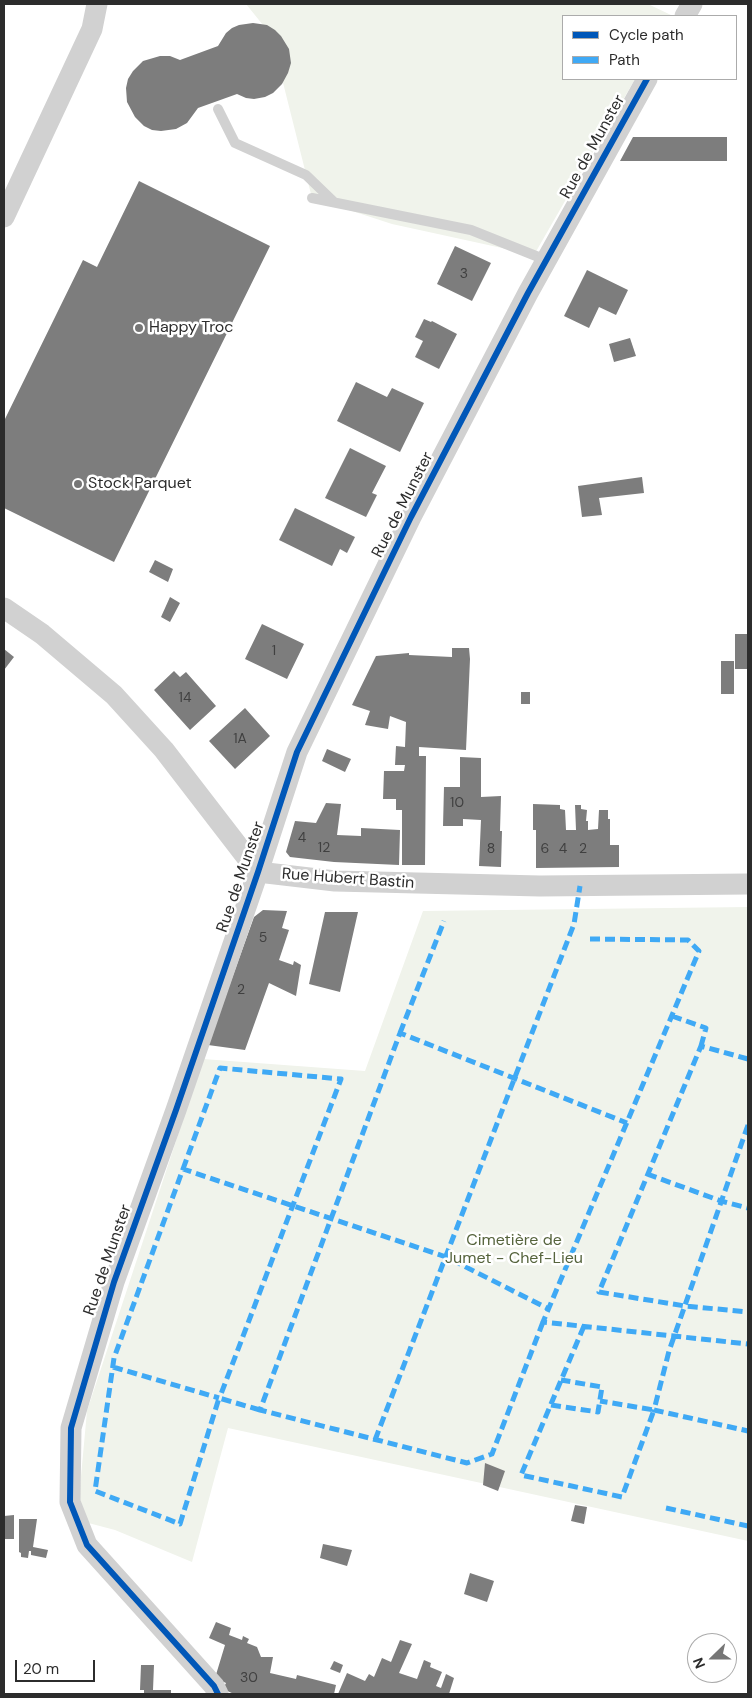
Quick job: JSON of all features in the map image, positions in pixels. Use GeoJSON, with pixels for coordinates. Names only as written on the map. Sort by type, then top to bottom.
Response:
{"type":"FeatureCollection","features":[{"type":"Feature","properties":{"kind":"street"},"geometry":{"type":"LineString","coordinates":[[4,216],[92,29],[97,4]]}},
{"type":"Feature","properties":{"kind":"street"},"geometry":{"type":"LineString","coordinates":[[686,15],[692,4]]}},
{"type":"Feature","properties":{"kind":"street","name":"Rue de Munster"},"geometry":{"type":"LineString","coordinates":[[218,1694],[214,1686],[87,1545],[70,1502],[71,1428],[114,1282],[176,1110],[297,752],[411,517],[546,260],[646,80]]}},
{"type":"Feature","properties":{"kind":"street","name":"Rue Hubert Bastin"},"geometry":{"type":"LineString","coordinates":[[4,608],[42,634],[114,695],[164,750],[258,872],[334,881],[540,886],[748,884]]}},
{"type":"Feature","properties":{"kind":"lane"},"geometry":{"type":"LineString","coordinates":[[218,109],[236,143],[306,175],[335,202]]}},
{"type":"Feature","properties":{"kind":"lane"},"geometry":{"type":"LineString","coordinates":[[312,198],[471,230],[546,260]]}},
{"type":"Feature","properties":{"kind":"green space"},"geometry":{"type":"Polygon","coordinates":[[[246,4],[648,4],[671,15],[562,15],[562,80],[634,80],[534,255],[392,224],[312,198],[271,35],[246,4]]]}},
{"type":"Feature","properties":{"kind":"green space","name":"Cimetière de Jumet - Chef-Lieu"},"geometry":{"type":"Polygon","coordinates":[[[748,907],[748,1541],[228,1428],[192,1562],[115,1530],[77,1520],[87,1411],[203,1059],[365,1071],[423,911],[748,907]]]}},
{"type":"Feature","properties":{"kind":"building"},"geometry":{"type":"Polygon","coordinates":[[[253,23],[267,25],[275,30],[289,49],[291,63],[288,73],[282,84],[273,93],[254,99],[237,94],[198,108],[187,123],[176,129],[152,130],[144,126],[135,117],[127,102],[126,88],[128,79],[133,71],[143,61],[160,56],[170,56],[180,60],[218,46],[226,33],[232,28],[253,23]]]}},
{"type":"Feature","properties":{"kind":"building"},"geometry":{"type":"Polygon","coordinates":[[[633,137],[727,137],[727,161],[620,161],[633,137]]]}},
{"type":"Feature","properties":{"kind":"building","name":"Happy Troc"},"geometry":{"type":"Polygon","coordinates":[[[139,181],[270,246],[114,562],[4,508],[4,421],[83,260],[97,267],[139,181]]]}},
{"type":"Feature","properties":{"kind":"building"},"geometry":{"type":"Polygon","coordinates":[[[455,246],[491,263],[472,301],[437,284],[455,246]]]}},
{"type":"Feature","properties":{"kind":"building"},"geometry":{"type":"Polygon","coordinates":[[[587,270],[628,290],[616,315],[599,307],[589,328],[564,316],[587,270]]]}},
{"type":"Feature","properties":{"kind":"building"},"geometry":{"type":"Polygon","coordinates":[[[424,319],[457,334],[439,369],[415,357],[423,341],[415,337],[424,319]]]}},
{"type":"Feature","properties":{"kind":"building"},"geometry":{"type":"Polygon","coordinates":[[[630,338],[636,356],[614,362],[609,344],[630,338]]]}},
{"type":"Feature","properties":{"kind":"building"},"geometry":{"type":"Polygon","coordinates":[[[356,382],[387,397],[392,388],[424,403],[400,452],[337,421],[356,382]]]}},
{"type":"Feature","properties":{"kind":"building"},"geometry":{"type":"Polygon","coordinates":[[[350,448],[386,466],[372,493],[377,495],[366,517],[325,498],[350,448]]]}},
{"type":"Feature","properties":{"kind":"building"},"geometry":{"type":"Polygon","coordinates":[[[642,477],[644,493],[599,498],[602,515],[582,517],[578,486],[642,477]]]}},
{"type":"Feature","properties":{"kind":"building"},"geometry":{"type":"Polygon","coordinates":[[[295,508],[355,537],[347,553],[340,549],[332,566],[279,540],[295,508]]]}},
{"type":"Feature","properties":{"kind":"building"},"geometry":{"type":"Polygon","coordinates":[[[155,560],[173,569],[168,582],[149,572],[155,560]]]}},
{"type":"Feature","properties":{"kind":"building"},"geometry":{"type":"Polygon","coordinates":[[[170,597],[180,603],[170,622],[161,617],[170,597]]]}},
{"type":"Feature","properties":{"kind":"building"},"geometry":{"type":"Polygon","coordinates":[[[262,624],[304,644],[287,679],[245,659],[262,624]]]}},
{"type":"Feature","properties":{"kind":"building"},"geometry":{"type":"Polygon","coordinates":[[[735,634],[748,634],[748,669],[735,669],[735,634]]]}},
{"type":"Feature","properties":{"kind":"building"},"geometry":{"type":"Polygon","coordinates":[[[452,648],[469,648],[466,750],[419,747],[419,756],[426,756],[425,865],[402,865],[402,810],[396,810],[396,799],[383,799],[384,771],[404,771],[405,765],[395,765],[396,746],[405,747],[406,722],[390,716],[388,729],[365,725],[370,711],[352,705],[376,656],[409,653],[409,655],[452,657],[452,648]]]}},
{"type":"Feature","properties":{"kind":"building"},"geometry":{"type":"Polygon","coordinates":[[[4,649],[14,657],[4,670],[4,649]]]}},
{"type":"Feature","properties":{"kind":"building"},"geometry":{"type":"Polygon","coordinates":[[[721,661],[734,661],[734,694],[721,694],[721,661]]]}},
{"type":"Feature","properties":{"kind":"building"},"geometry":{"type":"Polygon","coordinates":[[[174,671],[180,677],[186,672],[216,706],[190,730],[154,690],[174,671]]]}},
{"type":"Feature","properties":{"kind":"building"},"geometry":{"type":"Polygon","coordinates":[[[521,692],[530,692],[530,704],[521,704],[521,692]]]}},
{"type":"Feature","properties":{"kind":"building"},"geometry":{"type":"Polygon","coordinates":[[[245,708],[270,736],[235,769],[209,741],[245,708]]]}},
{"type":"Feature","properties":{"kind":"building"},"geometry":{"type":"Polygon","coordinates":[[[327,749],[351,759],[345,772],[322,761],[327,749]]]}},
{"type":"Feature","properties":{"kind":"building"},"geometry":{"type":"Polygon","coordinates":[[[460,757],[481,758],[481,797],[501,796],[501,867],[479,866],[481,820],[463,819],[463,826],[443,826],[444,787],[460,787],[460,757]]]}},
{"type":"Feature","properties":{"kind":"building"},"geometry":{"type":"Polygon","coordinates":[[[326,803],[341,804],[337,835],[361,836],[361,828],[400,830],[399,865],[334,862],[290,857],[286,852],[295,821],[316,823],[326,803]]]}},
{"type":"Feature","properties":{"kind":"building"},"geometry":{"type":"Polygon","coordinates":[[[533,804],[560,805],[560,809],[565,810],[566,830],[576,830],[575,805],[581,805],[581,809],[587,810],[586,821],[588,821],[588,830],[598,829],[599,810],[608,810],[610,845],[619,845],[619,867],[536,868],[536,830],[533,830],[533,804]]]}},
{"type":"Feature","properties":{"kind":"building"},"geometry":{"type":"Polygon","coordinates":[[[263,910],[287,911],[282,928],[289,930],[279,960],[293,965],[294,961],[301,965],[296,996],[269,983],[245,1050],[208,1045],[254,917],[263,910]]]}},
{"type":"Feature","properties":{"kind":"building"},"geometry":{"type":"Polygon","coordinates":[[[325,912],[358,912],[340,992],[309,984],[325,912]]]}},
{"type":"Feature","properties":{"kind":"building"},"geometry":{"type":"Polygon","coordinates":[[[485,1463],[505,1471],[498,1491],[483,1485],[485,1463]]]}},
{"type":"Feature","properties":{"kind":"building"},"geometry":{"type":"Polygon","coordinates":[[[575,1505],[587,1507],[584,1524],[571,1521],[575,1505]]]}},
{"type":"Feature","properties":{"kind":"building"},"geometry":{"type":"Polygon","coordinates":[[[14,1515],[14,1539],[4,1539],[4,1516],[14,1515]]]}},
{"type":"Feature","properties":{"kind":"building"},"geometry":{"type":"Polygon","coordinates":[[[19,1519],[37,1519],[33,1547],[48,1550],[46,1558],[31,1555],[31,1551],[29,1551],[28,1558],[21,1557],[19,1552],[19,1519]]]}},
{"type":"Feature","properties":{"kind":"building"},"geometry":{"type":"Polygon","coordinates":[[[323,1544],[352,1550],[347,1566],[320,1558],[323,1544]]]}},
{"type":"Feature","properties":{"kind":"building"},"geometry":{"type":"Polygon","coordinates":[[[470,1573],[494,1581],[487,1602],[464,1594],[470,1573]]]}},
{"type":"Feature","properties":{"kind":"building"},"geometry":{"type":"Polygon","coordinates":[[[216,1622],[231,1628],[229,1635],[242,1640],[243,1636],[249,1639],[247,1643],[257,1647],[261,1657],[273,1657],[270,1673],[296,1679],[297,1675],[336,1685],[334,1694],[234,1694],[223,1689],[226,1683],[215,1678],[225,1645],[209,1638],[216,1622]]]}},
{"type":"Feature","properties":{"kind":"building"},"geometry":{"type":"Polygon","coordinates":[[[400,1640],[412,1644],[399,1673],[417,1679],[424,1660],[431,1663],[430,1667],[442,1672],[436,1686],[441,1688],[446,1674],[454,1678],[449,1694],[338,1694],[347,1673],[365,1681],[369,1674],[374,1677],[382,1658],[391,1662],[400,1640]]]}},
{"type":"Feature","properties":{"kind":"building"},"geometry":{"type":"Polygon","coordinates":[[[334,1661],[343,1665],[340,1673],[330,1669],[334,1661]]]}},
{"type":"Feature","properties":{"kind":"building"},"geometry":{"type":"Polygon","coordinates":[[[141,1665],[154,1665],[153,1690],[171,1690],[171,1694],[144,1694],[144,1690],[140,1690],[141,1665]]]}},
{"type":"Feature","properties":{"kind":"marked path"},"geometry":{"type":"LineString","coordinates":[[375,1440],[574,924],[580,886]]}},
{"type":"Feature","properties":{"kind":"marked path"},"geometry":{"type":"LineString","coordinates":[[400,1033],[444,921]]}},
{"type":"Feature","properties":{"kind":"marked path"},"geometry":{"type":"LineString","coordinates":[[590,939],[688,940],[699,951],[543,1322],[748,1344]]}},
{"type":"Feature","properties":{"kind":"marked path"},"geometry":{"type":"LineString","coordinates":[[672,1016],[706,1028],[701,1046]]}},
{"type":"Feature","properties":{"kind":"marked path"},"geometry":{"type":"LineString","coordinates":[[543,1322],[492,1454],[467,1463],[260,1410],[400,1033],[627,1123]]}},
{"type":"Feature","properties":{"kind":"marked path"},"geometry":{"type":"LineString","coordinates":[[748,1059],[701,1046],[599,1292],[685,1306],[748,1312]]}},
{"type":"Feature","properties":{"kind":"marked path"},"geometry":{"type":"LineString","coordinates":[[183,1169],[220,1068],[341,1079],[221,1394]]}},
{"type":"Feature","properties":{"kind":"marked path"},"geometry":{"type":"LineString","coordinates":[[748,1125],[669,1351],[654,1410],[748,1431]]}},
{"type":"Feature","properties":{"kind":"marked path"},"geometry":{"type":"LineString","coordinates":[[260,1410],[219,1398],[180,1524],[95,1491],[114,1358],[183,1169],[446,1257],[549,1309]]}},
{"type":"Feature","properties":{"kind":"marked path"},"geometry":{"type":"LineString","coordinates":[[647,1174],[721,1201],[748,1208]]}},
{"type":"Feature","properties":{"kind":"marked path"},"geometry":{"type":"LineString","coordinates":[[584,1326],[521,1475],[622,1497],[654,1410],[600,1401]]}},
{"type":"Feature","properties":{"kind":"marked path"},"geometry":{"type":"LineString","coordinates":[[113,1367],[219,1398]]}},
{"type":"Feature","properties":{"kind":"marked path"},"geometry":{"type":"LineString","coordinates":[[551,1405],[598,1412],[602,1387],[561,1380]]}},
{"type":"Feature","properties":{"kind":"marked path"},"geometry":{"type":"LineString","coordinates":[[666,1508],[748,1526]]}},
{"type":"Feature","properties":{"kind":"cycle path"},"geometry":{"type":"LineString","coordinates":[[218,1694],[214,1686],[87,1545],[70,1502],[71,1428],[114,1282],[176,1110],[297,752],[411,517],[528,293],[646,80]]}},
{"type":"Feature","properties":{"kind":"place","name":"Happy Troc"},"geometry":{"type":"Point","coordinates":[139,328]}},
{"type":"Feature","properties":{"kind":"place","name":"Stock Parquet"},"geometry":{"type":"Point","coordinates":[78,484]}}]}
